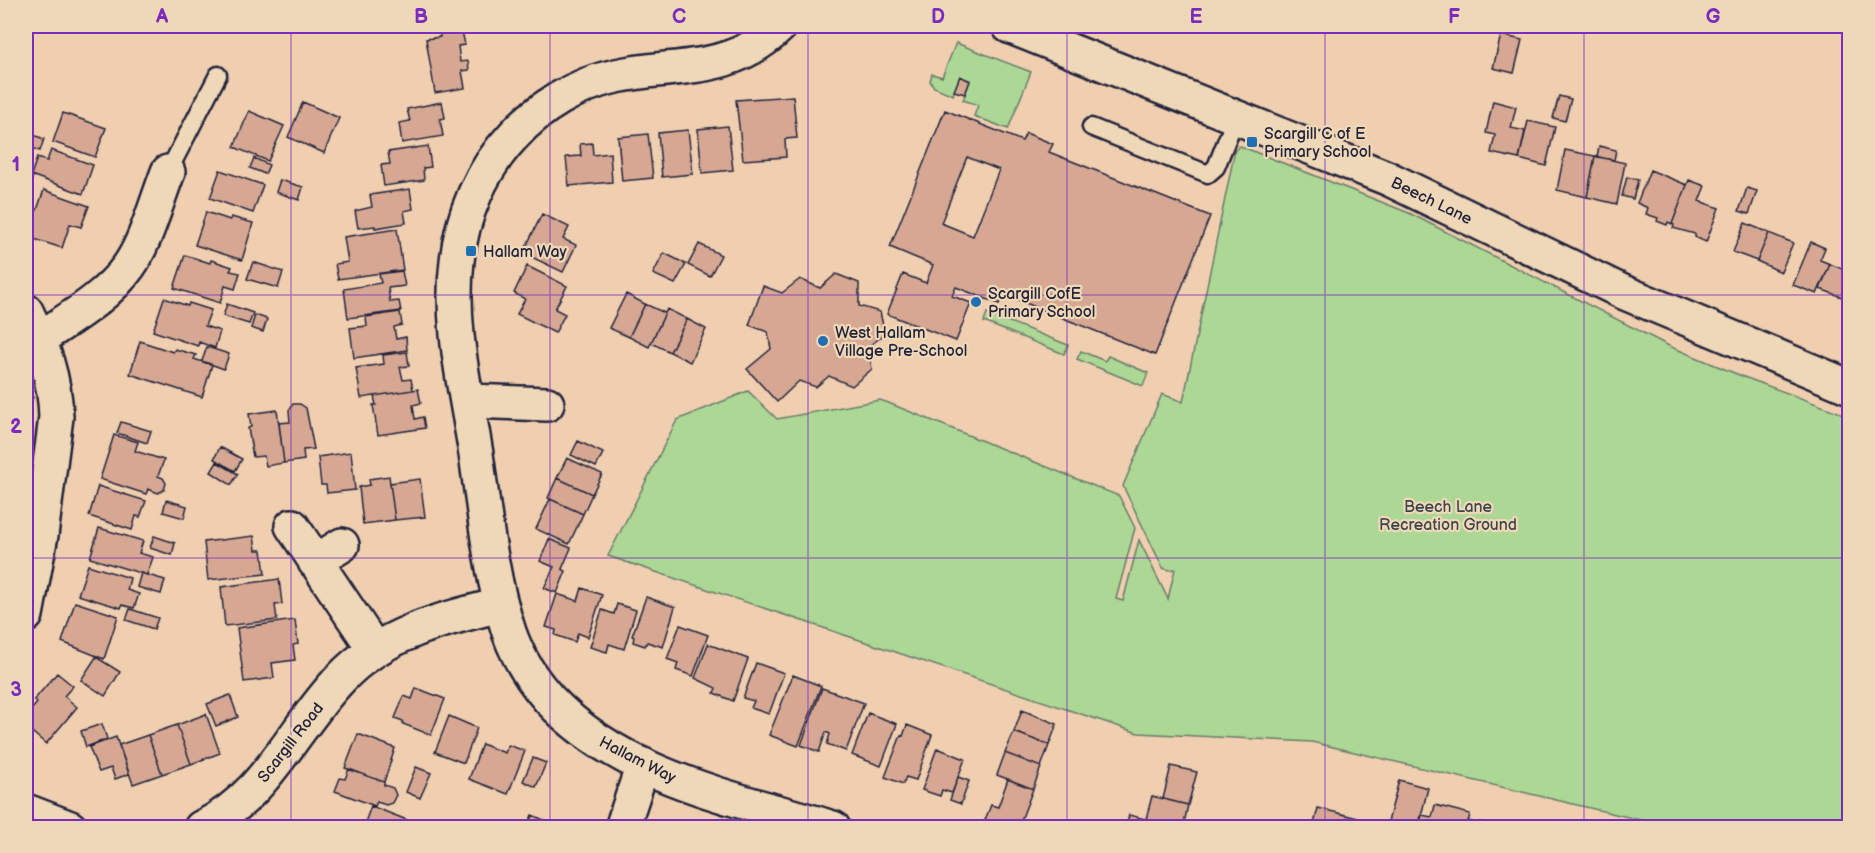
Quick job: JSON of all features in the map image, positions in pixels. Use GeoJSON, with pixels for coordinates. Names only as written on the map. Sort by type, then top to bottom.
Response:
{"type":"FeatureCollection","features":[{"type":"Feature","properties":{"kind":"street","name":"Hallam Way"},"geometry":{"type":"LineString","coordinates":[[780,26],[751,47],[713,63],[696,67],[634,73],[591,83],[544,109],[523,125],[489,167],[471,202],[461,233],[457,260],[456,314],[501,605],[519,657],[530,676],[550,700],[594,737],[643,765],[707,790],[833,828]]}},
{"type":"Feature","properties":{"kind":"street","name":"Beech Lane"},"geometry":{"type":"LineString","coordinates":[[1009,26],[1387,178],[1623,292],[1850,387]]}},
{"type":"Feature","properties":{"kind":"street"},"geometry":{"type":"LineString","coordinates":[[26,615],[41,535],[56,417],[56,397],[52,375],[32,325],[94,301],[120,278],[138,251],[154,185]]}},
{"type":"Feature","properties":{"kind":"street"},"geometry":{"type":"LineString","coordinates":[[468,401],[547,404]]}},
{"type":"Feature","properties":{"kind":"street"},"geometry":{"type":"LineString","coordinates":[[292,526],[328,553],[375,650]]}},
{"type":"Feature","properties":{"kind":"street","name":"Scargill Road"},"geometry":{"type":"LineString","coordinates":[[201,828],[226,814],[262,781],[340,678],[375,650],[401,634],[441,620],[501,605]]}},
{"type":"Feature","properties":{"kind":"street"},"geometry":{"type":"LineString","coordinates":[[622,828],[643,765]]}},
{"type":"Feature","properties":{"kind":"street"},"geometry":{"type":"LineString","coordinates":[[26,811],[70,828]]}},
{"type":"Feature","properties":{"kind":"lane"},"geometry":{"type":"LineString","coordinates":[[154,185],[218,75]]}},
{"type":"Feature","properties":{"kind":"lane"},"geometry":{"type":"LineString","coordinates":[[1091,127],[1208,174],[1216,167],[1236,117]]}},
{"type":"Feature","properties":{"kind":"green space"},"geometry":{"type":"Polygon","coordinates":[[[956,43],[1031,72],[1008,129],[974,116],[978,105],[963,100],[970,80],[960,77],[953,95],[934,87],[930,81],[932,74],[942,77],[956,43]]]}},
{"type":"Feature","properties":{"kind":"green space","name":"Beech Lane Recreation Ground"},"geometry":{"type":"Polygon","coordinates":[[[1240,146],[1409,213],[1669,346],[1849,416],[1849,827],[1670,827],[1312,742],[1138,733],[608,556],[677,420],[748,391],[777,419],[880,400],[1119,496],[1135,528],[1116,599],[1123,601],[1139,540],[1168,599],[1175,569],[1163,568],[1123,486],[1162,394],[1183,402],[1235,150],[1240,146]]]}},
{"type":"Feature","properties":{"kind":"green space"},"geometry":{"type":"Polygon","coordinates":[[[987,313],[1068,345],[1064,354],[984,322],[987,313]]]}},
{"type":"Feature","properties":{"kind":"green space"},"geometry":{"type":"Polygon","coordinates":[[[1081,351],[1105,361],[1108,356],[1148,373],[1143,386],[1077,359],[1081,351]]]}},
{"type":"Feature","properties":{"kind":"building"},"geometry":{"type":"Polygon","coordinates":[[[439,26],[461,26],[465,45],[458,46],[460,62],[468,61],[469,70],[462,71],[465,88],[435,93],[426,39],[440,37],[439,26]]]}},
{"type":"Feature","properties":{"kind":"building"},"geometry":{"type":"Polygon","coordinates":[[[1501,35],[1522,40],[1514,73],[1493,68],[1501,35]]]}},
{"type":"Feature","properties":{"kind":"building"},"geometry":{"type":"Polygon","coordinates":[[[960,76],[970,81],[965,94],[954,91],[960,76]]]}},
{"type":"Feature","properties":{"kind":"building"},"geometry":{"type":"Polygon","coordinates":[[[793,96],[797,138],[785,139],[786,157],[743,160],[736,100],[793,96]]]}},
{"type":"Feature","properties":{"kind":"building"},"geometry":{"type":"Polygon","coordinates":[[[1559,96],[1571,99],[1565,121],[1553,118],[1559,96]]]}},
{"type":"Feature","properties":{"kind":"building"},"geometry":{"type":"Polygon","coordinates":[[[1493,101],[1516,107],[1511,128],[1525,131],[1519,159],[1491,153],[1495,135],[1486,133],[1493,101]]]}},
{"type":"Feature","properties":{"kind":"building"},"geometry":{"type":"Polygon","coordinates":[[[303,102],[339,118],[324,153],[288,137],[303,102]]]}},
{"type":"Feature","properties":{"kind":"building"},"geometry":{"type":"Polygon","coordinates":[[[442,102],[445,118],[440,119],[443,136],[402,143],[399,123],[410,121],[407,109],[442,102]]]}},
{"type":"Feature","properties":{"kind":"building"},"geometry":{"type":"Polygon","coordinates":[[[945,110],[1022,141],[1026,133],[1053,144],[1049,152],[1210,216],[1155,355],[1003,294],[999,304],[956,287],[952,296],[971,303],[956,341],[887,314],[903,274],[926,283],[933,265],[890,247],[945,110]],[[967,157],[941,223],[973,236],[999,170],[967,157]]]}},
{"type":"Feature","properties":{"kind":"building"},"geometry":{"type":"Polygon","coordinates":[[[249,111],[284,126],[268,161],[234,147],[249,111]]]}},
{"type":"Feature","properties":{"kind":"building"},"geometry":{"type":"Polygon","coordinates":[[[63,113],[106,128],[95,157],[53,142],[63,113]]]}},
{"type":"Feature","properties":{"kind":"building"},"geometry":{"type":"Polygon","coordinates":[[[1528,121],[1555,127],[1546,166],[1519,159],[1528,121]]]}},
{"type":"Feature","properties":{"kind":"building"},"geometry":{"type":"Polygon","coordinates":[[[728,126],[733,170],[702,173],[698,129],[728,126]]]}},
{"type":"Feature","properties":{"kind":"building"},"geometry":{"type":"Polygon","coordinates":[[[688,130],[693,174],[662,177],[658,133],[688,130]]]}},
{"type":"Feature","properties":{"kind":"building"},"geometry":{"type":"Polygon","coordinates":[[[26,132],[44,139],[40,151],[26,146],[26,132]]]}},
{"type":"Feature","properties":{"kind":"building"},"geometry":{"type":"Polygon","coordinates":[[[648,134],[653,178],[622,181],[618,137],[648,134]]]}},
{"type":"Feature","properties":{"kind":"building"},"geometry":{"type":"Polygon","coordinates":[[[592,143],[593,155],[610,153],[612,182],[569,186],[566,157],[581,156],[580,144],[592,143]]]}},
{"type":"Feature","properties":{"kind":"building"},"geometry":{"type":"Polygon","coordinates":[[[428,146],[431,167],[423,168],[424,180],[384,186],[381,165],[390,164],[388,152],[428,146]]]}},
{"type":"Feature","properties":{"kind":"building"},"geometry":{"type":"Polygon","coordinates":[[[1599,146],[1616,150],[1614,160],[1597,157],[1599,146]]]}},
{"type":"Feature","properties":{"kind":"building"},"geometry":{"type":"Polygon","coordinates":[[[51,150],[93,165],[83,194],[31,175],[37,158],[47,161],[51,150]]]}},
{"type":"Feature","properties":{"kind":"building"},"geometry":{"type":"Polygon","coordinates":[[[1565,150],[1595,156],[1587,197],[1557,190],[1565,150]]]}},
{"type":"Feature","properties":{"kind":"building"},"geometry":{"type":"Polygon","coordinates":[[[1595,156],[1625,163],[1617,204],[1587,197],[1595,156]]]}},
{"type":"Feature","properties":{"kind":"building"},"geometry":{"type":"Polygon","coordinates":[[[254,158],[269,165],[265,174],[250,168],[254,158]]]}},
{"type":"Feature","properties":{"kind":"building"},"geometry":{"type":"Polygon","coordinates":[[[220,170],[263,185],[253,213],[210,198],[220,170]]]}},
{"type":"Feature","properties":{"kind":"building"},"geometry":{"type":"Polygon","coordinates":[[[1650,170],[1687,185],[1672,224],[1668,222],[1667,225],[1657,221],[1658,218],[1646,214],[1648,208],[1637,203],[1650,170]]]}},
{"type":"Feature","properties":{"kind":"building"},"geometry":{"type":"Polygon","coordinates":[[[26,174],[33,176],[29,189],[26,188],[26,174]]]}},
{"type":"Feature","properties":{"kind":"building"},"geometry":{"type":"Polygon","coordinates":[[[1627,177],[1638,180],[1633,199],[1622,196],[1627,177]]]}},
{"type":"Feature","properties":{"kind":"building"},"geometry":{"type":"Polygon","coordinates":[[[280,180],[303,187],[299,200],[276,192],[280,180]]]}},
{"type":"Feature","properties":{"kind":"building"},"geometry":{"type":"Polygon","coordinates":[[[1689,180],[1705,186],[1699,201],[1719,208],[1706,242],[1695,237],[1695,234],[1673,228],[1672,224],[1689,180]]]}},
{"type":"Feature","properties":{"kind":"building"},"geometry":{"type":"Polygon","coordinates":[[[1747,188],[1757,191],[1749,214],[1739,211],[1747,188]]]}},
{"type":"Feature","properties":{"kind":"building"},"geometry":{"type":"Polygon","coordinates":[[[410,189],[413,209],[404,211],[406,223],[358,228],[355,211],[372,207],[370,195],[410,189]]]}},
{"type":"Feature","properties":{"kind":"building"},"geometry":{"type":"Polygon","coordinates":[[[44,190],[89,206],[81,227],[70,224],[62,248],[28,237],[30,231],[26,229],[26,215],[28,207],[37,210],[44,190]]]}},
{"type":"Feature","properties":{"kind":"building"},"geometry":{"type":"Polygon","coordinates":[[[206,212],[230,220],[231,217],[253,223],[242,260],[195,245],[206,212]]]}},
{"type":"Feature","properties":{"kind":"building"},"geometry":{"type":"Polygon","coordinates":[[[542,214],[569,227],[563,239],[576,245],[563,272],[523,253],[542,214]]]}},
{"type":"Feature","properties":{"kind":"building"},"geometry":{"type":"Polygon","coordinates":[[[1745,223],[1769,233],[1757,261],[1733,252],[1745,223]]]}},
{"type":"Feature","properties":{"kind":"building"},"geometry":{"type":"Polygon","coordinates":[[[397,229],[403,270],[338,279],[335,264],[348,262],[344,237],[397,229]]]}},
{"type":"Feature","properties":{"kind":"building"},"geometry":{"type":"Polygon","coordinates":[[[1769,233],[1793,243],[1781,272],[1757,261],[1769,233]]]}},
{"type":"Feature","properties":{"kind":"building"},"geometry":{"type":"Polygon","coordinates":[[[1811,242],[1825,248],[1820,260],[1830,264],[1817,294],[1793,285],[1811,242]]]}},
{"type":"Feature","properties":{"kind":"building"},"geometry":{"type":"Polygon","coordinates":[[[699,244],[721,255],[710,276],[688,265],[699,244]]]}},
{"type":"Feature","properties":{"kind":"building"},"geometry":{"type":"Polygon","coordinates":[[[664,253],[686,264],[675,284],[653,274],[664,253]]]}},
{"type":"Feature","properties":{"kind":"building"},"geometry":{"type":"Polygon","coordinates":[[[185,255],[232,267],[230,271],[240,273],[235,289],[225,286],[220,303],[174,288],[185,255]]]}},
{"type":"Feature","properties":{"kind":"building"},"geometry":{"type":"Polygon","coordinates":[[[253,262],[283,272],[278,288],[247,279],[253,262]]]}},
{"type":"Feature","properties":{"kind":"building"},"geometry":{"type":"Polygon","coordinates":[[[1830,264],[1850,272],[1850,300],[1820,289],[1830,264]]]}},
{"type":"Feature","properties":{"kind":"building"},"geometry":{"type":"Polygon","coordinates":[[[527,266],[567,286],[555,309],[565,314],[555,333],[517,314],[525,299],[514,293],[527,266]]]}},
{"type":"Feature","properties":{"kind":"building"},"geometry":{"type":"Polygon","coordinates":[[[402,271],[405,286],[388,288],[390,302],[399,301],[401,311],[348,318],[344,289],[381,283],[379,274],[402,271]]]}},
{"type":"Feature","properties":{"kind":"building","name":"West Hallam Village Pre-School"},"geometry":{"type":"Polygon","coordinates":[[[836,274],[859,283],[859,306],[880,312],[885,334],[868,347],[872,369],[852,386],[829,376],[816,387],[799,381],[777,402],[747,369],[771,349],[768,332],[749,325],[763,286],[782,293],[800,279],[820,288],[836,274]]]}},
{"type":"Feature","properties":{"kind":"building"},"geometry":{"type":"Polygon","coordinates":[[[626,294],[645,304],[629,337],[609,328],[626,294]]]}},
{"type":"Feature","properties":{"kind":"building"},"geometry":{"type":"Polygon","coordinates":[[[164,298],[188,306],[189,303],[211,310],[205,326],[220,331],[215,348],[199,342],[198,346],[153,331],[164,298]]]}},
{"type":"Feature","properties":{"kind":"building"},"geometry":{"type":"Polygon","coordinates":[[[227,304],[253,313],[249,324],[223,316],[227,304]]]}},
{"type":"Feature","properties":{"kind":"building"},"geometry":{"type":"Polygon","coordinates":[[[645,304],[665,313],[649,347],[629,337],[645,304]]]}},
{"type":"Feature","properties":{"kind":"building"},"geometry":{"type":"Polygon","coordinates":[[[667,309],[687,319],[670,352],[651,343],[667,309]]]}},
{"type":"Feature","properties":{"kind":"building"},"geometry":{"type":"Polygon","coordinates":[[[400,312],[402,325],[394,327],[396,339],[406,337],[407,350],[354,358],[350,328],[367,326],[366,317],[400,312]]]}},
{"type":"Feature","properties":{"kind":"building"},"geometry":{"type":"Polygon","coordinates":[[[255,315],[267,319],[263,332],[251,328],[255,315]]]}},
{"type":"Feature","properties":{"kind":"building"},"geometry":{"type":"Polygon","coordinates":[[[687,319],[706,329],[690,362],[670,352],[687,319]]]}},
{"type":"Feature","properties":{"kind":"building"},"geometry":{"type":"Polygon","coordinates":[[[140,341],[173,352],[175,349],[196,355],[194,359],[212,365],[202,397],[130,374],[140,341]]]}},
{"type":"Feature","properties":{"kind":"building"},"geometry":{"type":"Polygon","coordinates":[[[207,347],[229,354],[224,369],[202,361],[207,347]]]}},
{"type":"Feature","properties":{"kind":"building"},"geometry":{"type":"Polygon","coordinates":[[[407,352],[409,366],[400,367],[403,380],[411,379],[413,390],[361,398],[356,368],[384,364],[383,355],[407,352]]]}},
{"type":"Feature","properties":{"kind":"building"},"geometry":{"type":"Polygon","coordinates":[[[418,389],[421,403],[413,405],[415,419],[423,417],[425,428],[378,435],[373,405],[376,405],[374,396],[418,389]]]}},
{"type":"Feature","properties":{"kind":"building"},"geometry":{"type":"Polygon","coordinates":[[[26,395],[33,397],[26,418],[26,395]]]}},
{"type":"Feature","properties":{"kind":"building"},"geometry":{"type":"Polygon","coordinates":[[[293,404],[300,404],[306,408],[314,449],[303,450],[304,460],[284,463],[279,423],[290,422],[289,410],[293,404]]]}},
{"type":"Feature","properties":{"kind":"building"},"geometry":{"type":"Polygon","coordinates":[[[277,410],[284,463],[266,466],[264,456],[253,457],[248,428],[251,427],[249,414],[277,410]]]}},
{"type":"Feature","properties":{"kind":"building"},"geometry":{"type":"Polygon","coordinates":[[[121,422],[151,431],[147,443],[117,433],[121,422]]]}},
{"type":"Feature","properties":{"kind":"building"},"geometry":{"type":"Polygon","coordinates":[[[114,435],[138,442],[135,451],[164,460],[158,476],[166,483],[164,490],[158,493],[148,489],[146,494],[100,479],[114,435]]]}},
{"type":"Feature","properties":{"kind":"building"},"geometry":{"type":"Polygon","coordinates":[[[578,441],[603,453],[596,467],[571,455],[578,441]]]}},
{"type":"Feature","properties":{"kind":"building"},"geometry":{"type":"Polygon","coordinates":[[[220,447],[242,459],[235,471],[214,459],[220,447]]]}},
{"type":"Feature","properties":{"kind":"building"},"geometry":{"type":"Polygon","coordinates":[[[351,452],[355,490],[327,493],[326,485],[321,485],[318,457],[351,452]]]}},
{"type":"Feature","properties":{"kind":"building"},"geometry":{"type":"Polygon","coordinates":[[[567,458],[602,474],[592,494],[557,478],[567,458]]]}},
{"type":"Feature","properties":{"kind":"building"},"geometry":{"type":"Polygon","coordinates":[[[217,462],[238,474],[231,485],[211,472],[217,462]]]}},
{"type":"Feature","properties":{"kind":"building"},"geometry":{"type":"Polygon","coordinates":[[[389,476],[395,520],[363,524],[359,487],[370,485],[369,479],[389,476]]]}},
{"type":"Feature","properties":{"kind":"building"},"geometry":{"type":"Polygon","coordinates":[[[557,478],[592,494],[583,514],[548,498],[557,478]]]}},
{"type":"Feature","properties":{"kind":"building"},"geometry":{"type":"Polygon","coordinates":[[[420,479],[425,517],[395,520],[390,483],[420,479]]]}},
{"type":"Feature","properties":{"kind":"building"},"geometry":{"type":"Polygon","coordinates":[[[98,486],[146,501],[140,517],[136,516],[132,530],[89,516],[98,486]]]}},
{"type":"Feature","properties":{"kind":"building"},"geometry":{"type":"Polygon","coordinates":[[[550,499],[583,514],[569,544],[536,529],[550,499]]]}},
{"type":"Feature","properties":{"kind":"building"},"geometry":{"type":"Polygon","coordinates":[[[166,500],[187,506],[184,518],[163,512],[166,500]]]}},
{"type":"Feature","properties":{"kind":"building"},"geometry":{"type":"Polygon","coordinates":[[[99,528],[143,541],[139,553],[153,557],[147,575],[90,558],[99,528]]]}},
{"type":"Feature","properties":{"kind":"building"},"geometry":{"type":"Polygon","coordinates":[[[154,536],[175,543],[172,555],[150,548],[154,536]]]}},
{"type":"Feature","properties":{"kind":"building"},"geometry":{"type":"Polygon","coordinates":[[[254,536],[256,550],[262,550],[265,574],[208,580],[204,542],[254,536]]]}},
{"type":"Feature","properties":{"kind":"building"},"geometry":{"type":"Polygon","coordinates":[[[549,539],[571,548],[562,569],[566,571],[557,593],[544,588],[554,567],[540,561],[549,539]]]}},
{"type":"Feature","properties":{"kind":"building"},"geometry":{"type":"Polygon","coordinates":[[[88,565],[130,578],[127,590],[139,594],[134,608],[122,605],[121,608],[78,595],[88,565]]]}},
{"type":"Feature","properties":{"kind":"building"},"geometry":{"type":"Polygon","coordinates":[[[141,573],[165,580],[161,594],[137,587],[141,573]]]}},
{"type":"Feature","properties":{"kind":"building"},"geometry":{"type":"Polygon","coordinates":[[[279,579],[282,604],[275,605],[277,620],[225,626],[221,587],[279,579]]]}},
{"type":"Feature","properties":{"kind":"building"},"geometry":{"type":"Polygon","coordinates":[[[582,588],[602,595],[588,637],[578,633],[575,642],[555,635],[556,630],[546,627],[557,594],[578,601],[582,588]]]}},
{"type":"Feature","properties":{"kind":"building"},"geometry":{"type":"Polygon","coordinates":[[[646,597],[675,607],[663,647],[647,642],[645,646],[633,642],[634,637],[632,636],[646,597]]]}},
{"type":"Feature","properties":{"kind":"building"},"geometry":{"type":"Polygon","coordinates":[[[75,602],[118,616],[104,659],[62,642],[75,602]]]}},
{"type":"Feature","properties":{"kind":"building"},"geometry":{"type":"Polygon","coordinates":[[[617,604],[636,610],[624,649],[609,644],[607,652],[590,647],[602,610],[614,614],[617,604]]]}},
{"type":"Feature","properties":{"kind":"building"},"geometry":{"type":"Polygon","coordinates":[[[130,609],[158,618],[154,629],[126,620],[130,609]]]}},
{"type":"Feature","properties":{"kind":"building"},"geometry":{"type":"Polygon","coordinates":[[[295,620],[298,644],[293,645],[295,660],[272,663],[274,678],[244,682],[237,628],[295,620]]]}},
{"type":"Feature","properties":{"kind":"building"},"geometry":{"type":"Polygon","coordinates":[[[680,625],[708,635],[693,676],[676,670],[678,663],[667,659],[680,625]]]}},
{"type":"Feature","properties":{"kind":"building"},"geometry":{"type":"Polygon","coordinates":[[[708,644],[748,659],[733,701],[714,693],[716,688],[695,678],[708,644]]]}},
{"type":"Feature","properties":{"kind":"building"},"geometry":{"type":"Polygon","coordinates":[[[96,657],[120,672],[105,696],[81,680],[96,657]]]}},
{"type":"Feature","properties":{"kind":"building"},"geometry":{"type":"Polygon","coordinates":[[[756,663],[784,673],[769,714],[751,708],[754,701],[743,698],[756,663]]]}},
{"type":"Feature","properties":{"kind":"building"},"geometry":{"type":"Polygon","coordinates":[[[57,673],[73,686],[64,696],[77,707],[46,744],[26,727],[26,716],[37,703],[34,700],[57,673]]]}},
{"type":"Feature","properties":{"kind":"building"},"geometry":{"type":"Polygon","coordinates":[[[793,675],[821,686],[798,746],[769,735],[793,675]]]}},
{"type":"Feature","properties":{"kind":"building"},"geometry":{"type":"Polygon","coordinates":[[[416,688],[445,699],[431,735],[403,724],[403,721],[395,718],[404,696],[412,699],[416,688]]]}},
{"type":"Feature","properties":{"kind":"building"},"geometry":{"type":"Polygon","coordinates":[[[822,688],[864,703],[846,751],[827,744],[830,734],[826,732],[819,752],[801,745],[822,688]]]}},
{"type":"Feature","properties":{"kind":"building"},"geometry":{"type":"Polygon","coordinates":[[[230,695],[238,717],[216,726],[207,704],[230,695]]]}},
{"type":"Feature","properties":{"kind":"building"},"geometry":{"type":"Polygon","coordinates":[[[1022,710],[1057,724],[1049,745],[1014,732],[1022,710]]]}},
{"type":"Feature","properties":{"kind":"building"},"geometry":{"type":"Polygon","coordinates":[[[868,713],[897,724],[881,766],[852,755],[868,713]]]}},
{"type":"Feature","properties":{"kind":"building"},"geometry":{"type":"Polygon","coordinates":[[[206,714],[220,753],[191,764],[177,725],[206,714]]]}},
{"type":"Feature","properties":{"kind":"building"},"geometry":{"type":"Polygon","coordinates":[[[449,716],[477,728],[464,763],[435,752],[449,716]]]}},
{"type":"Feature","properties":{"kind":"building"},"geometry":{"type":"Polygon","coordinates":[[[102,724],[107,739],[86,747],[81,731],[102,724]]]}},
{"type":"Feature","properties":{"kind":"building"},"geometry":{"type":"Polygon","coordinates":[[[177,725],[191,764],[162,774],[148,735],[177,725]]]}},
{"type":"Feature","properties":{"kind":"building"},"geometry":{"type":"Polygon","coordinates":[[[907,725],[932,735],[916,780],[906,777],[903,784],[885,777],[907,725]]]}},
{"type":"Feature","properties":{"kind":"building"},"geometry":{"type":"Polygon","coordinates":[[[1014,732],[1049,745],[1041,767],[1005,753],[1014,732]]]}},
{"type":"Feature","properties":{"kind":"building"},"geometry":{"type":"Polygon","coordinates":[[[358,734],[395,748],[384,782],[345,768],[358,734]]]}},
{"type":"Feature","properties":{"kind":"building"},"geometry":{"type":"Polygon","coordinates":[[[148,735],[162,774],[133,784],[119,745],[148,735]]]}},
{"type":"Feature","properties":{"kind":"building"},"geometry":{"type":"Polygon","coordinates":[[[116,737],[129,774],[115,779],[111,768],[99,772],[89,747],[116,737]]]}},
{"type":"Feature","properties":{"kind":"building"},"geometry":{"type":"Polygon","coordinates":[[[482,744],[505,753],[508,745],[525,751],[508,794],[469,779],[482,744]]]}},
{"type":"Feature","properties":{"kind":"building"},"geometry":{"type":"Polygon","coordinates":[[[937,748],[965,759],[952,793],[942,790],[940,796],[922,790],[937,748]]]}},
{"type":"Feature","properties":{"kind":"building"},"geometry":{"type":"Polygon","coordinates":[[[1005,753],[1041,767],[1033,789],[997,775],[1005,753]]]}},
{"type":"Feature","properties":{"kind":"building"},"geometry":{"type":"Polygon","coordinates":[[[533,758],[546,763],[536,787],[523,781],[533,758]]]}},
{"type":"Feature","properties":{"kind":"building"},"geometry":{"type":"Polygon","coordinates":[[[1171,766],[1197,772],[1188,805],[1163,799],[1171,766]]]}},
{"type":"Feature","properties":{"kind":"building"},"geometry":{"type":"Polygon","coordinates":[[[416,767],[431,773],[420,798],[406,792],[416,767]]]}},
{"type":"Feature","properties":{"kind":"building"},"geometry":{"type":"Polygon","coordinates":[[[349,769],[384,782],[384,785],[393,788],[396,795],[392,803],[386,805],[377,802],[375,806],[335,791],[340,778],[345,779],[349,769]]]}},
{"type":"Feature","properties":{"kind":"building"},"geometry":{"type":"Polygon","coordinates":[[[958,777],[969,781],[961,804],[950,800],[958,777]]]}},
{"type":"Feature","properties":{"kind":"building"},"geometry":{"type":"Polygon","coordinates":[[[1008,779],[1033,789],[1018,828],[1005,828],[985,820],[991,805],[998,807],[1008,779]]]}},
{"type":"Feature","properties":{"kind":"building"},"geometry":{"type":"Polygon","coordinates":[[[1399,780],[1428,788],[1418,828],[1388,822],[1399,780]]]}},
{"type":"Feature","properties":{"kind":"building"},"geometry":{"type":"Polygon","coordinates":[[[1152,796],[1188,805],[1183,828],[1146,819],[1152,796]]]}},
{"type":"Feature","properties":{"kind":"building"},"geometry":{"type":"Polygon","coordinates":[[[1435,805],[1470,814],[1467,828],[1418,828],[1422,815],[1432,817],[1435,805]]]}},
{"type":"Feature","properties":{"kind":"building"},"geometry":{"type":"Polygon","coordinates":[[[371,806],[407,820],[404,828],[363,828],[371,806]]]}},
{"type":"Feature","properties":{"kind":"building"},"geometry":{"type":"Polygon","coordinates":[[[1318,808],[1358,818],[1355,828],[1328,828],[1314,824],[1318,808]]]}},
{"type":"Feature","properties":{"kind":"building"},"geometry":{"type":"Polygon","coordinates":[[[532,815],[563,828],[527,828],[532,815]]]}},
{"type":"Feature","properties":{"kind":"building"},"geometry":{"type":"Polygon","coordinates":[[[1129,815],[1166,824],[1165,828],[1126,828],[1129,815]]]}},
{"type":"Feature","properties":{"kind":"building"},"geometry":{"type":"Polygon","coordinates":[[[1468,821],[1479,824],[1480,822],[1504,828],[1467,828],[1468,821]]]}},
{"type":"Feature","properties":{"kind":"place","name":"Scargill C of E Primary School"},"geometry":{"type":"Point","coordinates":[1252,142]}},
{"type":"Feature","properties":{"kind":"place","name":"Hallam Way"},"geometry":{"type":"Point","coordinates":[471,251]}},
{"type":"Feature","properties":{"kind":"place","name":"Scargill CofE Primary School"},"geometry":{"type":"Point","coordinates":[976,302]}},
{"type":"Feature","properties":{"kind":"place","name":"West Hallam Village Pre-School"},"geometry":{"type":"Point","coordinates":[823,341]}}]}
